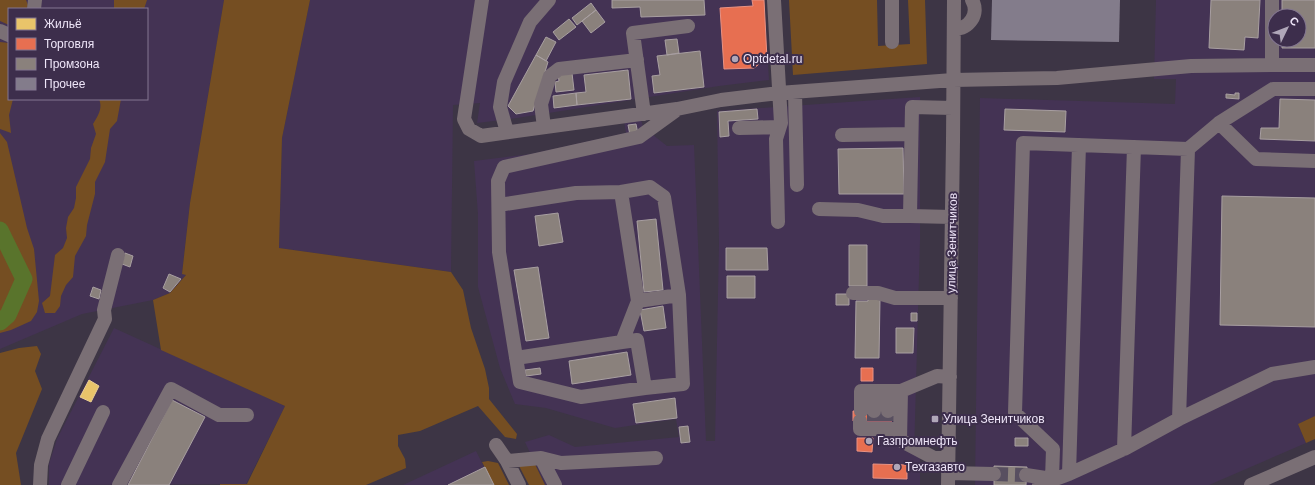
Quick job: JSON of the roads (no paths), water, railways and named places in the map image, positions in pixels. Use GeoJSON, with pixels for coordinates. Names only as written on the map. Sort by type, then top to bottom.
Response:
{"type":"FeatureCollection","features":[{"type":"Feature","properties":{"kind":"street"},"geometry":{"type":"LineString","coordinates":[[482,0],[464,119],[469,129],[481,136],[644,114],[721,100],[779,93],[953,80],[1057,78],[1191,66],[1315,65]]}},
{"type":"Feature","properties":{"kind":"street"},"geometry":{"type":"LineString","coordinates":[[507,132],[500,107],[504,82],[530,22],[550,0]]}},
{"type":"Feature","properties":{"kind":"street"},"geometry":{"type":"LineString","coordinates":[[774,0],[780,123],[776,139],[778,222]]}},
{"type":"Feature","properties":{"kind":"street"},"geometry":{"type":"LineString","coordinates":[[892,0],[892,42]]}},
{"type":"Feature","properties":{"kind":"street","name":"улица Зенитчиков"},"geometry":{"type":"LineString","coordinates":[[948,479],[954,108],[954,0]]}},
{"type":"Feature","properties":{"kind":"street"},"geometry":{"type":"LineString","coordinates":[[954,29],[964,27],[972,21],[974,17],[974,4],[972,0]]}},
{"type":"Feature","properties":{"kind":"street"},"geometry":{"type":"LineString","coordinates":[[1272,0],[1272,65]]}},
{"type":"Feature","properties":{"kind":"street"},"geometry":{"type":"LineString","coordinates":[[644,114],[633,33],[688,26]]}},
{"type":"Feature","properties":{"kind":"street"},"geometry":{"type":"LineString","coordinates":[[544,127],[541,104],[550,76],[559,69],[637,60]]}},
{"type":"Feature","properties":{"kind":"street"},"geometry":{"type":"LineString","coordinates":[[1046,482],[1053,449],[1014,413],[1023,144],[1188,149],[1219,123],[1273,88],[1315,89]]}},
{"type":"Feature","properties":{"kind":"street"},"geometry":{"type":"LineString","coordinates":[[795,92],[797,185]]}},
{"type":"Feature","properties":{"kind":"street"},"geometry":{"type":"LineString","coordinates":[[910,216],[912,107],[954,108]]}},
{"type":"Feature","properties":{"kind":"street"},"geometry":{"type":"LineString","coordinates":[[499,205],[576,193],[621,192],[650,187],[664,197],[679,295],[682,384],[581,398],[520,382],[499,252],[498,181],[504,167],[639,137],[677,109]]}},
{"type":"Feature","properties":{"kind":"street"},"geometry":{"type":"LineString","coordinates":[[1219,123],[1256,159],[1315,161]]}},
{"type":"Feature","properties":{"kind":"street"},"geometry":{"type":"LineString","coordinates":[[739,128],[779,127]]}},
{"type":"Feature","properties":{"kind":"street"},"geometry":{"type":"LineString","coordinates":[[842,135],[911,134]]}},
{"type":"Feature","properties":{"kind":"street"},"geometry":{"type":"LineString","coordinates":[[1069,474],[1079,145]]}},
{"type":"Feature","properties":{"kind":"street"},"geometry":{"type":"LineString","coordinates":[[1124,449],[1134,147]]}},
{"type":"Feature","properties":{"kind":"street"},"geometry":{"type":"LineString","coordinates":[[1179,418],[1188,149]]}},
{"type":"Feature","properties":{"kind":"street"},"geometry":{"type":"LineString","coordinates":[[621,192],[638,301],[622,342]]}},
{"type":"Feature","properties":{"kind":"street"},"geometry":{"type":"LineString","coordinates":[[820,209],[858,210],[883,216],[952,217]]}},
{"type":"Feature","properties":{"kind":"street"},"geometry":{"type":"LineString","coordinates":[[40,485],[41,465],[48,439],[105,319],[104,310],[118,255]]}},
{"type":"Feature","properties":{"kind":"street"},"geometry":{"type":"LineString","coordinates":[[853,293],[878,293],[895,298],[951,298]]}},
{"type":"Feature","properties":{"kind":"street"},"geometry":{"type":"LineString","coordinates":[[638,301],[679,295]]}},
{"type":"Feature","properties":{"kind":"street"},"geometry":{"type":"LineString","coordinates":[[516,358],[637,340],[645,388]]}},
{"type":"Feature","properties":{"kind":"street"},"geometry":{"type":"LineString","coordinates":[[1026,475],[1046,482],[1069,474],[1124,449],[1179,418],[1272,374],[1315,367]]}},
{"type":"Feature","properties":{"kind":"street"},"geometry":{"type":"LineString","coordinates":[[948,458],[934,458],[900,440],[879,420],[861,391],[888,391],[937,376],[950,377]]}},
{"type":"Feature","properties":{"kind":"street"},"geometry":{"type":"LineString","coordinates":[[119,485],[171,389],[219,415],[247,415]]}},
{"type":"Feature","properties":{"kind":"street"},"geometry":{"type":"LineString","coordinates":[[879,420],[888,391]]}},
{"type":"Feature","properties":{"kind":"street"},"geometry":{"type":"LineString","coordinates":[[879,420],[888,391]]}},
{"type":"Feature","properties":{"kind":"street"},"geometry":{"type":"LineString","coordinates":[[68,485],[103,412]]}},
{"type":"Feature","properties":{"kind":"street"},"geometry":{"type":"LineString","coordinates":[[496,445],[507,461],[519,485]]}},
{"type":"Feature","properties":{"kind":"street"},"geometry":{"type":"LineString","coordinates":[[1251,485],[1315,457]]}},
{"type":"Feature","properties":{"kind":"street"},"geometry":{"type":"LineString","coordinates":[[507,461],[541,458],[561,463],[656,458]]}},
{"type":"Feature","properties":{"kind":"street"},"geometry":{"type":"LineString","coordinates":[[541,458],[555,485]]}},
{"type":"Feature","properties":{"kind":"street"},"geometry":{"type":"LineString","coordinates":[[948,479],[994,474]]}},
{"type":"Feature","properties":{"kind":"waterway"},"geometry":{"type":"LineString","coordinates":[[0,230],[24,279],[8,315],[0,322]]}},
{"type":"Feature","properties":{"kind":"tunnel"},"geometry":{"type":"LineString","coordinates":[[874,411],[874,421]]}},
{"type":"Feature","properties":{"kind":"tunnel"},"geometry":{"type":"LineString","coordinates":[[888,411],[888,421]]}},
{"type":"Feature","properties":{"kind":"tunnel"},"geometry":{"type":"LineString","coordinates":[[994,474],[1026,475]]}},
{"type":"Feature","properties":{"kind":"place","name":"Optdetal.ru"},"geometry":{"type":"Point","coordinates":[735,59]}},
{"type":"Feature","properties":{"kind":"place","name":"Улица Зенитчиков"},"geometry":{"type":"Point","coordinates":[935,419]}},
{"type":"Feature","properties":{"kind":"place","name":"Газпромнефть"},"geometry":{"type":"Point","coordinates":[869,441]}},
{"type":"Feature","properties":{"kind":"place","name":"Техгазавто"},"geometry":{"type":"Point","coordinates":[897,467]}}]}
